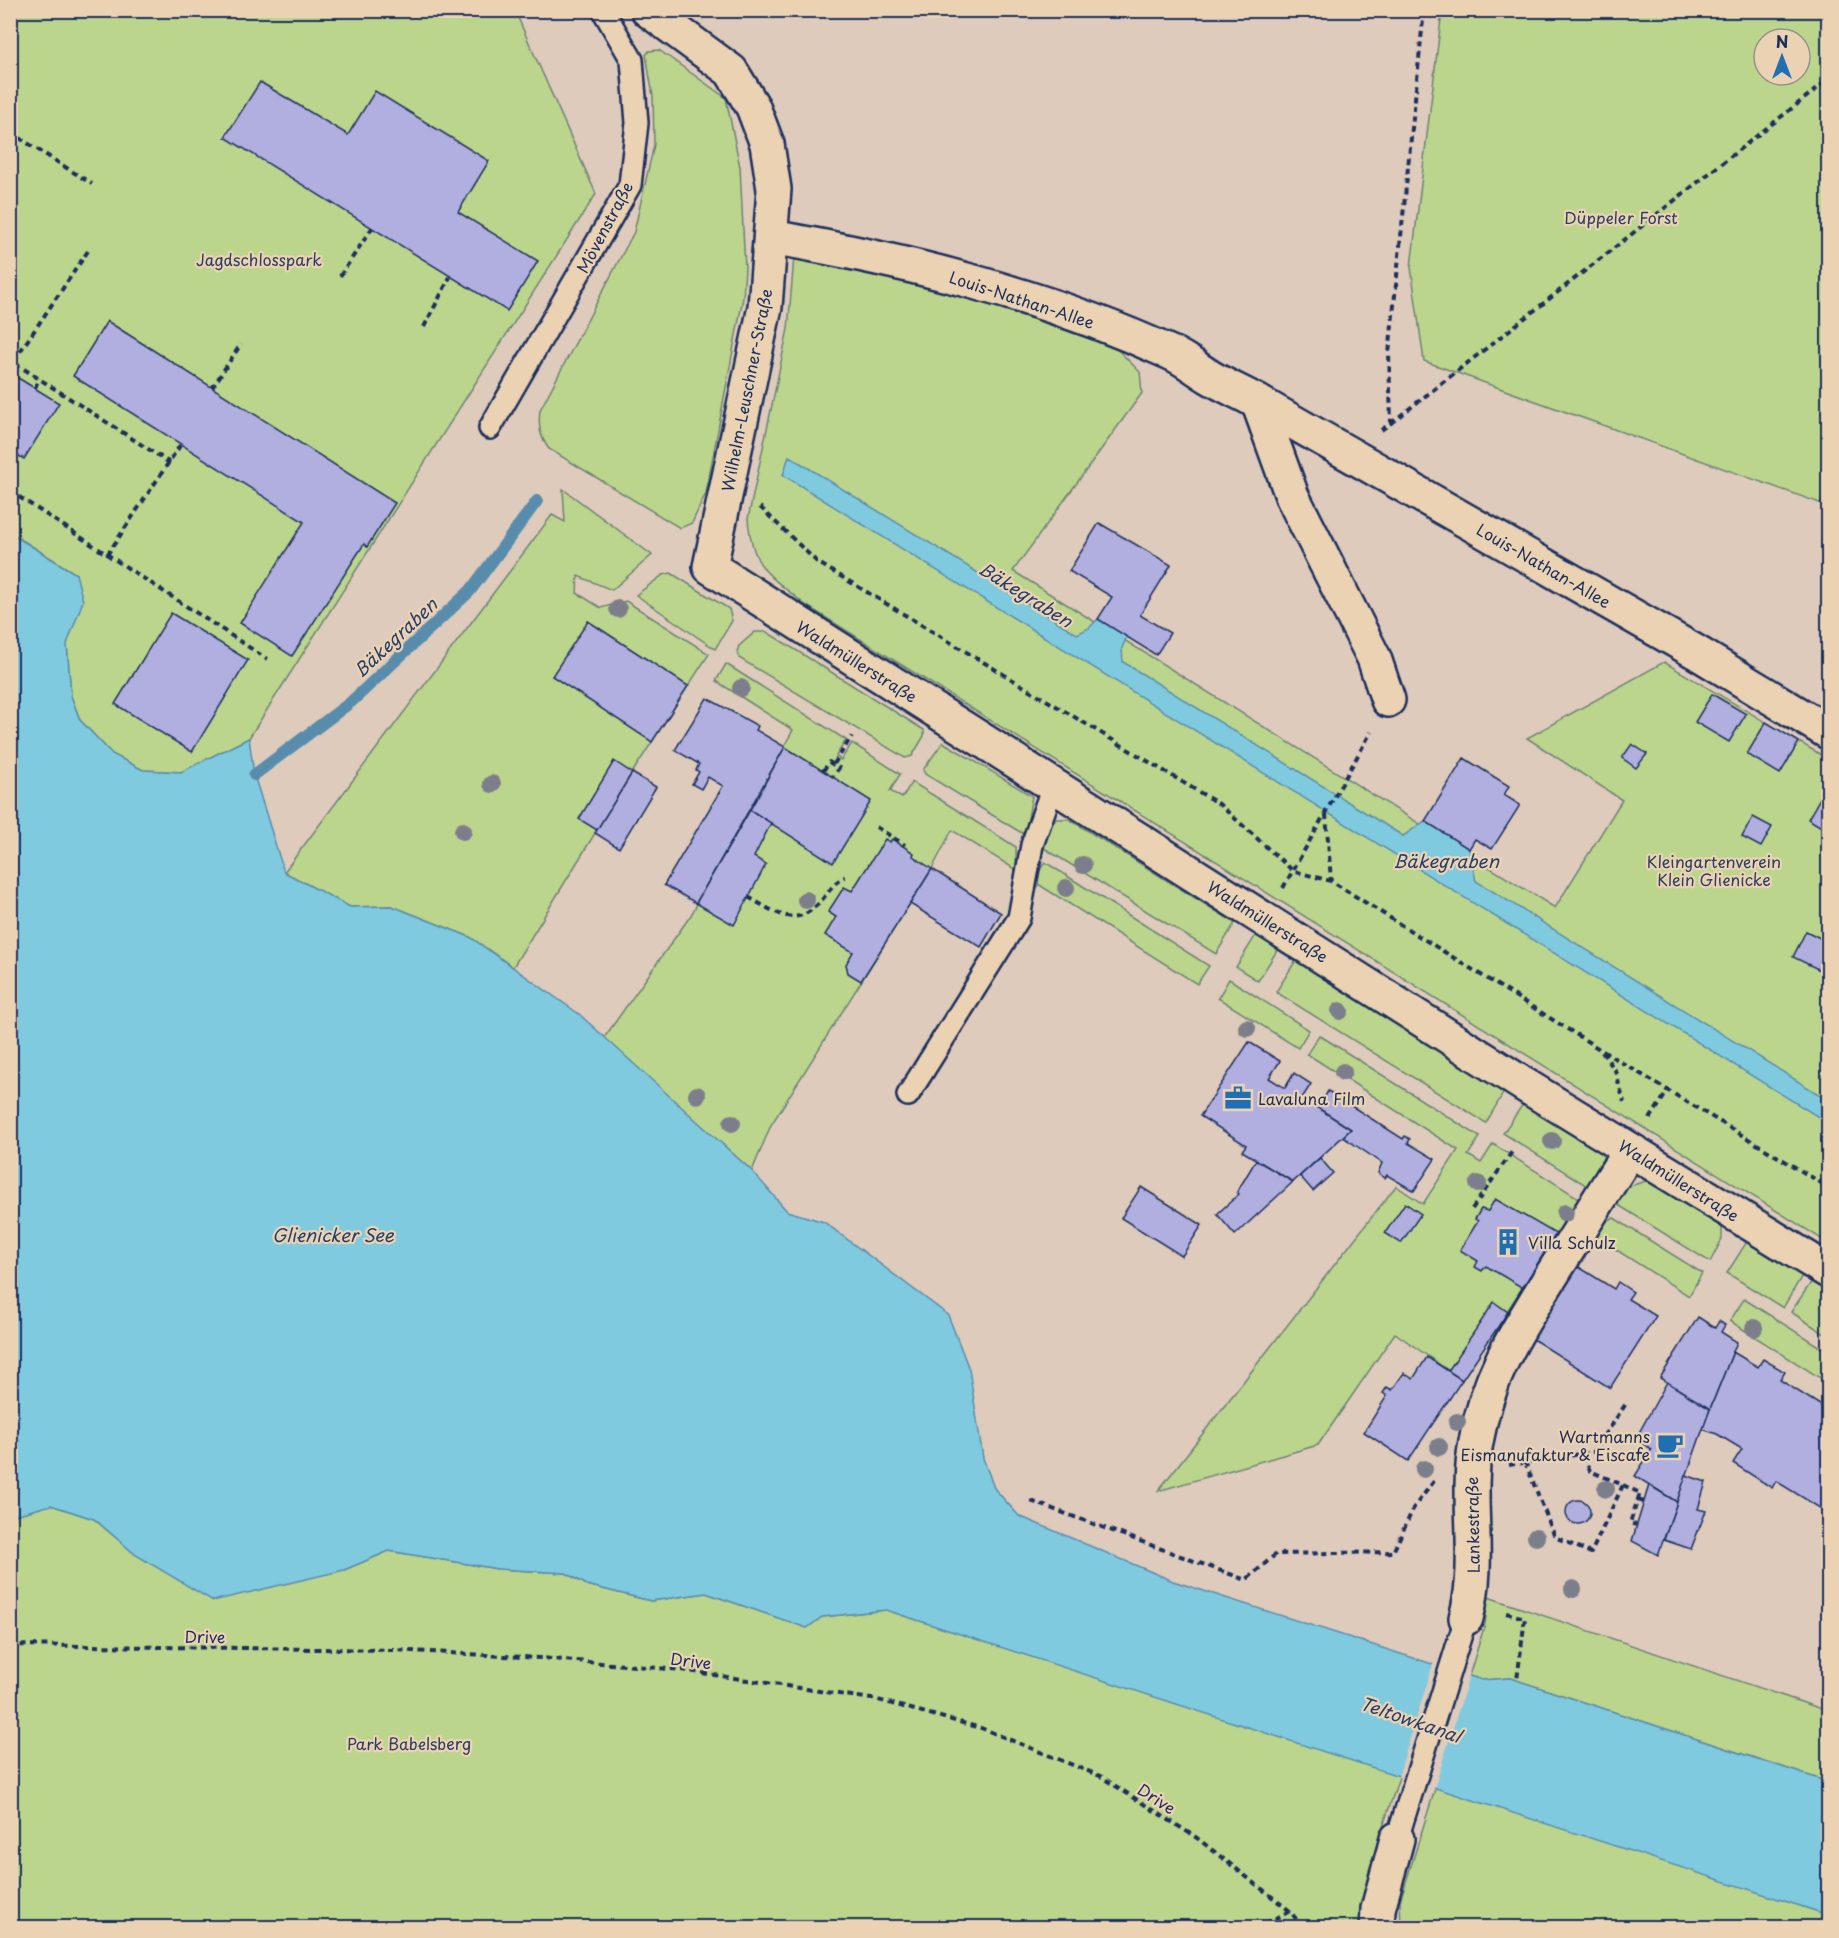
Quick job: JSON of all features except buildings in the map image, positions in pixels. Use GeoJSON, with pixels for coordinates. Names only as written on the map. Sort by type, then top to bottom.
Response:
{"type":"FeatureCollection","features":[{"type":"Feature","properties":{"kind":"street","name":"Wilhelm-Leuschner-Straße"},"geometry":{"type":"LineString","coordinates":[[648,10],[731,71],[753,107],[767,144],[774,189],[765,307],[710,567]]}},
{"type":"Feature","properties":{"kind":"street","name":"Louis-Nathan-Allee"},"geometry":{"type":"LineString","coordinates":[[771,237],[916,266],[1058,308],[1174,354],[1211,378],[1349,453],[1696,652],[1828,732]]}},
{"type":"Feature","properties":{"kind":"street"},"geometry":{"type":"LineString","coordinates":[[1258,402],[1292,496],[1374,658],[1388,700]]}},
{"type":"Feature","properties":{"kind":"street","name":"Waldmüllerstraße"},"geometry":{"type":"LineString","coordinates":[[710,567],[1630,1150],[1828,1271]]}},
{"type":"Feature","properties":{"kind":"street","name":"Lankestraße"},"geometry":{"type":"LineString","coordinates":[[1466,1618],[1474,1579],[1471,1470],[1476,1440],[1490,1387],[1505,1350],[1630,1150]]}},
{"type":"Feature","properties":{"kind":"street","name":"Lankestraße"},"geometry":{"type":"LineString","coordinates":[[1377,1928],[1378,1909],[1397,1839]]}},
{"type":"Feature","properties":{"kind":"lane","name":"Mövenstraße"},"geometry":{"type":"LineString","coordinates":[[489,428],[630,185],[637,123],[632,60],[603,10]]}},
{"type":"Feature","properties":{"kind":"lane"},"geometry":{"type":"LineString","coordinates":[[908,1095],[1019,918],[1032,845],[1053,786]]}},
{"type":"Feature","properties":{"kind":"lane","name":"Lankestraße"},"geometry":{"type":"LineString","coordinates":[[1397,1839],[1466,1618]]}},
{"type":"Feature","properties":{"kind":"path"},"geometry":{"type":"LineString","coordinates":[[1391,423],[1389,354],[1424,10]]}},
{"type":"Feature","properties":{"kind":"path"},"geometry":{"type":"LineString","coordinates":[[1349,453],[1391,423],[1828,80]]}},
{"type":"Feature","properties":{"kind":"path"},"geometry":{"type":"LineString","coordinates":[[10,132],[92,184]]}},
{"type":"Feature","properties":{"kind":"path"},"geometry":{"type":"LineString","coordinates":[[340,276],[372,228]]}},
{"type":"Feature","properties":{"kind":"path"},"geometry":{"type":"LineString","coordinates":[[88,251],[13,362],[170,463]]}},
{"type":"Feature","properties":{"kind":"path"},"geometry":{"type":"LineString","coordinates":[[424,327],[450,277]]}},
{"type":"Feature","properties":{"kind":"path"},"geometry":{"type":"LineString","coordinates":[[212,388],[240,344]]}},
{"type":"Feature","properties":{"kind":"path"},"geometry":{"type":"LineString","coordinates":[[35,388],[39,378]]}},
{"type":"Feature","properties":{"kind":"path"},"geometry":{"type":"LineString","coordinates":[[107,555],[181,444]]}},
{"type":"Feature","properties":{"kind":"path"},"geometry":{"type":"LineString","coordinates":[[729,477],[817,562],[1219,804],[1293,871],[1330,881],[1601,1050],[1828,1187]]}},
{"type":"Feature","properties":{"kind":"path"},"geometry":{"type":"LineString","coordinates":[[10,491],[267,659]]}},
{"type":"Feature","properties":{"kind":"path"},"geometry":{"type":"LineString","coordinates":[[1265,920],[1388,700]]}},
{"type":"Feature","properties":{"kind":"path"},"geometry":{"type":"LineString","coordinates":[[834,764],[852,736]]}},
{"type":"Feature","properties":{"kind":"path"},"geometry":{"type":"LineString","coordinates":[[823,771],[829,762],[834,764],[839,768],[832,777]]}},
{"type":"Feature","properties":{"kind":"path"},"geometry":{"type":"LineString","coordinates":[[1326,813],[1330,881]]}},
{"type":"Feature","properties":{"kind":"path"},"geometry":{"type":"LineString","coordinates":[[876,827],[905,845]]}},
{"type":"Feature","properties":{"kind":"path"},"geometry":{"type":"LineString","coordinates":[[748,897],[782,916],[795,918],[815,909],[838,879],[845,877]]}},
{"type":"Feature","properties":{"kind":"path"},"geometry":{"type":"LineString","coordinates":[[1472,1209],[1514,1149]]}},
{"type":"Feature","properties":{"kind":"path"},"geometry":{"type":"LineString","coordinates":[[1500,1466],[1594,1452],[1627,1402]]}},
{"type":"Feature","properties":{"kind":"path"},"geometry":{"type":"LineString","coordinates":[[1032,1501],[1246,1580],[1276,1554],[1393,1552],[1414,1507],[1454,1456],[1476,1440]]}},
{"type":"Feature","properties":{"kind":"path"},"geometry":{"type":"LineString","coordinates":[[1583,1454],[1590,1472],[1611,1478],[1640,1493],[1630,1523],[1636,1525]]}},
{"type":"Feature","properties":{"kind":"path"},"geometry":{"type":"LineString","coordinates":[[1525,1462],[1555,1537],[1591,1553],[1623,1485]]}},
{"type":"Feature","properties":{"kind":"path"},"geometry":{"type":"LineString","coordinates":[[1638,1500],[1644,1502]]}},
{"type":"Feature","properties":{"kind":"path"},"geometry":{"type":"LineString","coordinates":[[1517,1680],[1525,1618]]}},
{"type":"Feature","properties":{"kind":"path","name":"Drive"},"geometry":{"type":"LineString","coordinates":[[10,1645],[393,1650],[541,1658],[682,1670],[878,1700],[981,1728],[1100,1776],[1197,1838],[1290,1911],[1303,1928]]}},
{"type":"Feature","properties":{"kind":"path"},"geometry":{"type":"LineString","coordinates":[[1256,1928],[1290,1911]]}},
{"type":"Feature","properties":{"kind":"green space","name":"Jagdschlosspark"},"geometry":{"type":"Polygon","coordinates":[[[10,11],[515,11],[596,194],[249,738],[181,772],[143,770],[112,754],[80,720],[71,696],[67,644],[72,624],[76,574],[11,533],[10,11]]]}},
{"type":"Feature","properties":{"kind":"green space","name":"Düppeler Forst"},"geometry":{"type":"Polygon","coordinates":[[[1442,11],[1828,11],[1828,506],[1424,361],[1411,267],[1442,11]]]}},
{"type":"Feature","properties":{"kind":"green space"},"geometry":{"type":"Polygon","coordinates":[[[659,50],[726,98],[740,167],[745,269],[743,298],[706,493],[692,523],[680,528],[549,449],[540,431],[539,421],[540,410],[634,232],[654,145],[653,96],[646,55],[649,51],[659,50]]]}},
{"type":"Feature","properties":{"kind":"green space","name":"Kleingartenverein Klein Glienicke"},"geometry":{"type":"Polygon","coordinates":[[[794,258],[972,297],[1033,314],[1116,348],[1140,372],[1142,393],[1013,571],[1555,908],[1622,800],[1527,738],[1664,662],[1828,759],[1828,1243],[804,604],[772,577],[758,561],[750,536],[748,519],[788,329],[794,258]]]}},
{"type":"Feature","properties":{"kind":"green space"},"geometry":{"type":"Polygon","coordinates":[[[563,489],[652,555],[612,590],[578,576],[577,593],[601,608],[626,601],[709,654],[632,773],[513,967],[470,937],[392,906],[350,907],[284,872],[552,515],[565,522],[563,489]]]}},
{"type":"Feature","properties":{"kind":"green space"},"geometry":{"type":"Polygon","coordinates":[[[671,573],[729,609],[732,621],[715,649],[636,595],[663,575],[671,573]]]}},
{"type":"Feature","properties":{"kind":"green space"},"geometry":{"type":"Polygon","coordinates":[[[755,632],[767,632],[924,730],[924,736],[912,756],[905,758],[739,658],[737,652],[739,646],[755,632]]]}},
{"type":"Feature","properties":{"kind":"green space"},"geometry":{"type":"Polygon","coordinates":[[[726,664],[846,740],[836,756],[841,760],[852,743],[900,774],[890,791],[902,798],[912,782],[1016,847],[1016,870],[952,830],[932,869],[771,1125],[752,1171],[604,1038],[691,915],[793,730],[716,681],[726,664]]]}},
{"type":"Feature","properties":{"kind":"green space"},"geometry":{"type":"Polygon","coordinates":[[[943,742],[1032,796],[1025,835],[925,774],[923,770],[943,742]]]}},
{"type":"Feature","properties":{"kind":"green space"},"geometry":{"type":"Polygon","coordinates":[[[1056,819],[1069,819],[1235,923],[1216,954],[1044,848],[1044,834],[1056,819]]]}},
{"type":"Feature","properties":{"kind":"green space"},"geometry":{"type":"Polygon","coordinates":[[[1045,862],[1209,966],[1197,984],[1033,881],[1045,862]]]}},
{"type":"Feature","properties":{"kind":"green space"},"geometry":{"type":"Polygon","coordinates":[[[1256,935],[1278,949],[1258,981],[1236,967],[1256,935]]]}},
{"type":"Feature","properties":{"kind":"green space"},"geometry":{"type":"Polygon","coordinates":[[[1296,960],[1505,1090],[1486,1123],[1276,992],[1296,960]]]}},
{"type":"Feature","properties":{"kind":"green space"},"geometry":{"type":"Polygon","coordinates":[[[1229,979],[1309,1030],[1298,1048],[1218,998],[1229,979]]]}},
{"type":"Feature","properties":{"kind":"green space"},"geometry":{"type":"Polygon","coordinates":[[[1319,1035],[1480,1137],[1468,1155],[1481,1163],[1493,1144],[1580,1199],[1462,1380],[1395,1333],[1318,1445],[1158,1491],[1396,1186],[1423,1204],[1458,1150],[1307,1054],[1319,1035]]]}},
{"type":"Feature","properties":{"kind":"green space"},"geometry":{"type":"Polygon","coordinates":[[[1523,1104],[1528,1104],[1602,1151],[1603,1158],[1587,1186],[1503,1133],[1523,1104]]]}},
{"type":"Feature","properties":{"kind":"green space"},"geometry":{"type":"Polygon","coordinates":[[[1646,1181],[1656,1183],[1722,1224],[1722,1239],[1710,1262],[1615,1203],[1627,1187],[1646,1181]]]}},
{"type":"Feature","properties":{"kind":"green space"},"geometry":{"type":"Polygon","coordinates":[[[1614,1218],[1702,1273],[1689,1296],[1593,1235],[1604,1221],[1614,1218]]]}},
{"type":"Feature","properties":{"kind":"green space"},"geometry":{"type":"Polygon","coordinates":[[[1748,1240],[1803,1274],[1783,1308],[1727,1273],[1748,1240]]]}},
{"type":"Feature","properties":{"kind":"green space"},"geometry":{"type":"Polygon","coordinates":[[[1812,1281],[1828,1291],[1828,1336],[1791,1312],[1812,1281]]]}},
{"type":"Feature","properties":{"kind":"green space"},"geometry":{"type":"Polygon","coordinates":[[[1744,1299],[1828,1352],[1828,1383],[1730,1321],[1744,1299]]]}},
{"type":"Feature","properties":{"kind":"green space","name":"Park Babelsberg"},"geometry":{"type":"Polygon","coordinates":[[[51,1505],[94,1519],[136,1555],[344,1570],[389,1551],[498,1569],[566,1573],[587,1585],[651,1601],[706,1593],[807,1628],[822,1617],[886,1610],[1400,1774],[1369,1870],[1361,1927],[11,1928],[11,1516],[51,1505]]]}},
{"type":"Feature","properties":{"kind":"green space"},"geometry":{"type":"Polygon","coordinates":[[[1488,1597],[1828,1711],[1828,1782],[1510,1678],[1482,1680],[1469,1676],[1485,1624],[1488,1597]]]}},
{"type":"Feature","properties":{"kind":"green space"},"geometry":{"type":"Polygon","coordinates":[[[1436,1786],[1828,1915],[1828,1927],[1401,1927],[1400,1901],[1436,1786]]]}},
{"type":"Feature","properties":{"kind":"water","name":"Bäkegraben"},"geometry":{"type":"Polygon","coordinates":[[[789,456],[1077,634],[1089,628],[1098,619],[1127,636],[1122,648],[1123,662],[1403,836],[1425,821],[1469,849],[1476,881],[1828,1100],[1828,1123],[783,475],[789,456]]]}},
{"type":"Feature","properties":{"kind":"water","name":"Glienicker See"},"geometry":{"type":"Polygon","coordinates":[[[10,533],[76,574],[83,601],[67,644],[71,696],[80,720],[112,754],[143,770],[181,772],[249,738],[254,775],[284,872],[350,907],[392,906],[470,937],[579,1014],[752,1171],[787,1211],[824,1222],[948,1315],[969,1369],[983,1458],[994,1488],[1019,1516],[1173,1581],[1482,1680],[1510,1678],[1828,1782],[1828,1915],[886,1610],[822,1617],[807,1628],[706,1593],[651,1601],[587,1585],[566,1573],[498,1569],[389,1551],[344,1570],[213,1601],[136,1555],[94,1519],[51,1505],[11,1516],[10,533]]]}},
{"type":"Feature","properties":{"kind":"pier"},"geometry":{"type":"Polygon","coordinates":[[[1434,1661],[1470,1673],[1434,1789],[1398,1777],[1434,1661]]]}},
{"type":"Feature","properties":{"kind":"waterway","name":"Bäkegraben"},"geometry":{"type":"LineString","coordinates":[[254,775],[351,702],[470,591],[537,501]]}},
{"type":"Feature","properties":{"kind":"place","name":"Lavaluna Film"},"geometry":{"type":"Point","coordinates":[1238,1098]}},
{"type":"Feature","properties":{"kind":"place","name":"Villa Schulz"},"geometry":{"type":"Point","coordinates":[1508,1242]}},
{"type":"Feature","properties":{"kind":"place","name":"Wartmanns Eismanufaktur & Eiscafe"},"geometry":{"type":"Point","coordinates":[1670,1445]}},
{"type":"Feature","properties":{"kind":"water label","name":"Teltowkanal"},"geometry":{"type":"Point","coordinates":[1411,1719]}}]}
